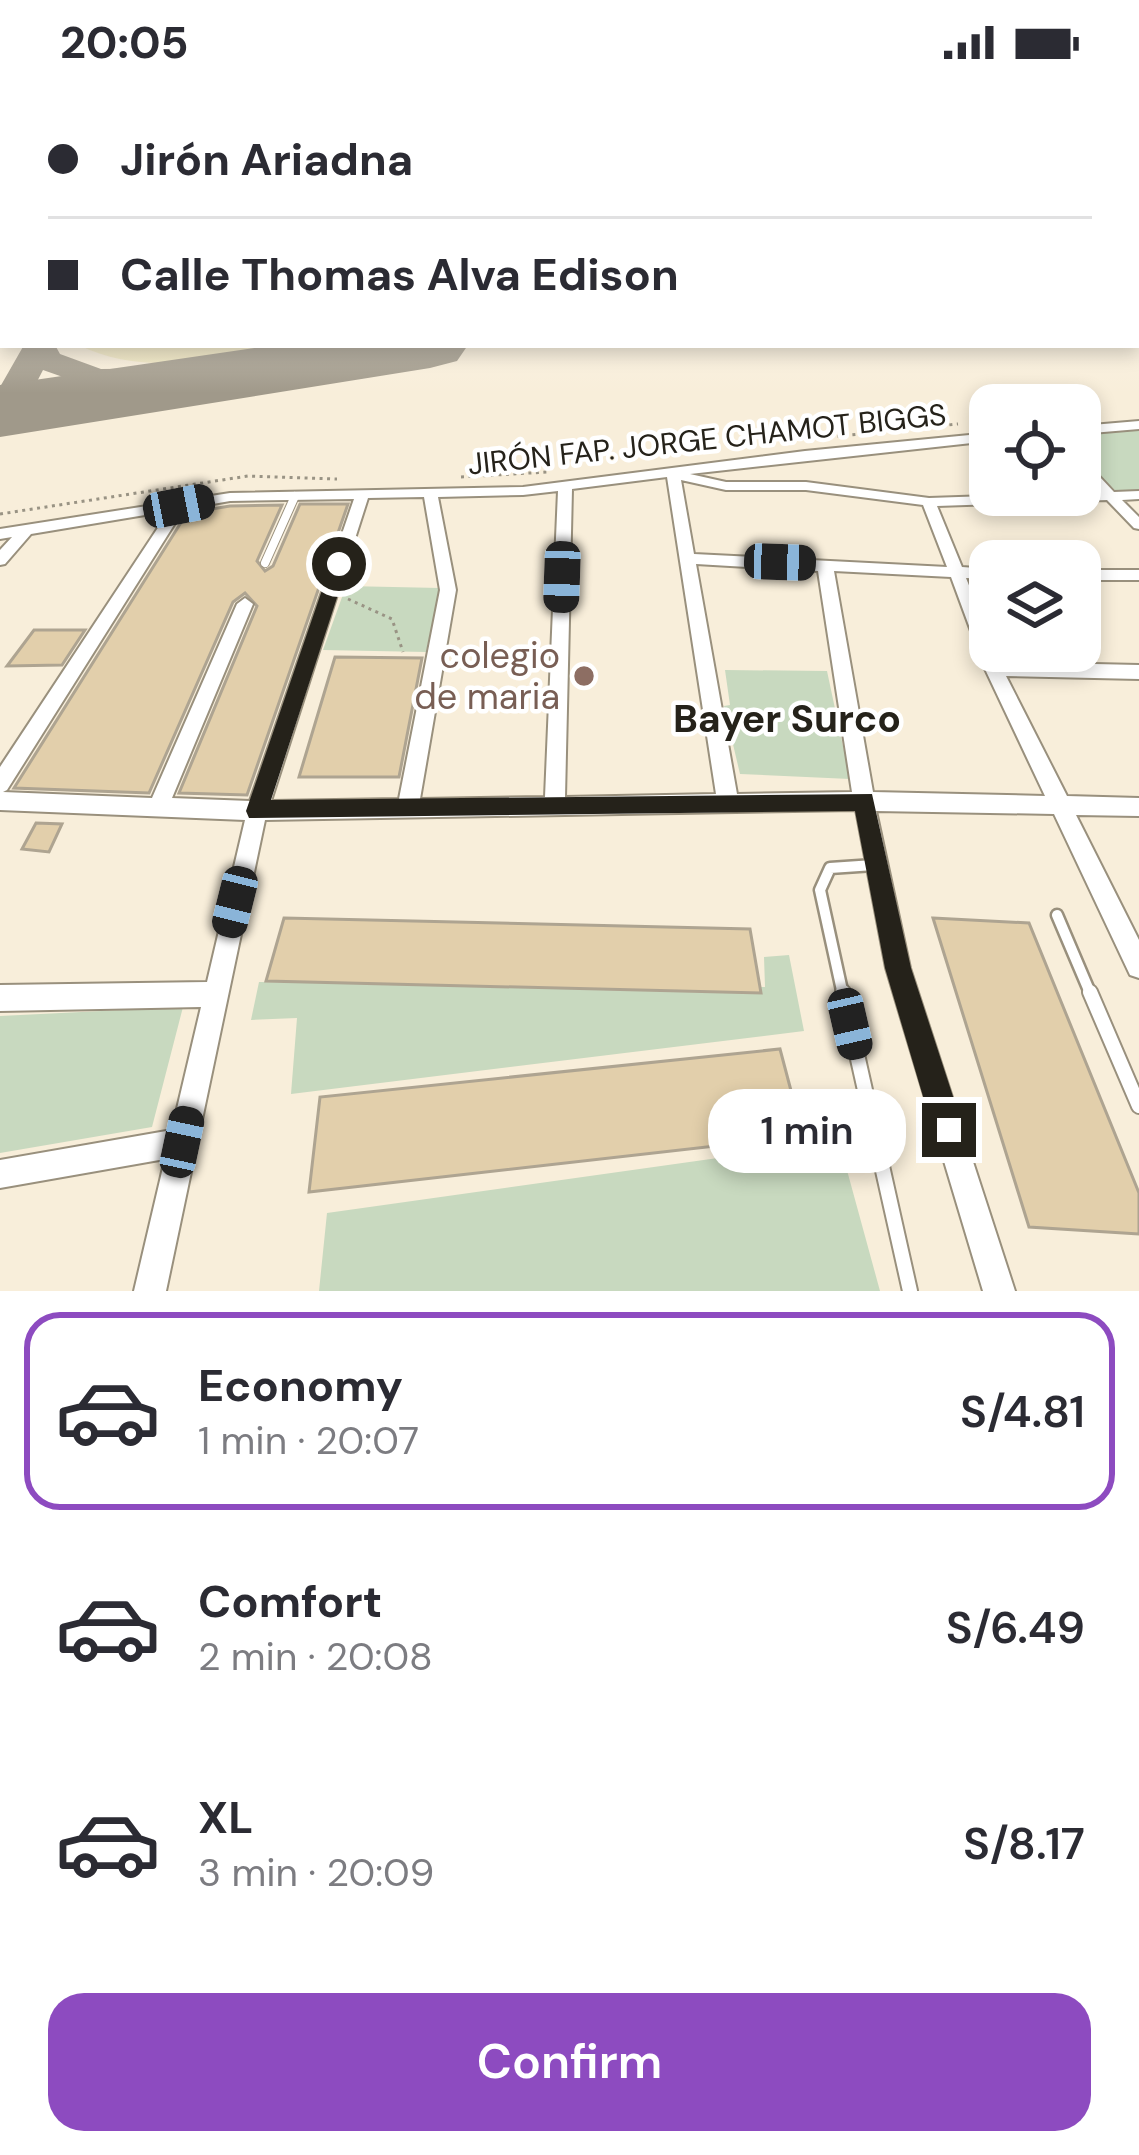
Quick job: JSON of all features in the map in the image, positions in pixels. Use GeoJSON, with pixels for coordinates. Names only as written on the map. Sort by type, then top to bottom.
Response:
{"type":"FeatureCollection","features":[{"type":"Feature","properties":{"kind":"street"},"geometry":{"type":"LineString","coordinates":[[1101,428],[1139,425]]}},
{"type":"Feature","properties":{"kind":"street","name":"JIRÓN FAP. JORGE CHAMOT BIGGS"},"geometry":{"type":"LineString","coordinates":[[0,534],[230,497],[358,488],[500,493],[566,478],[673,473],[969,438]]}},
{"type":"Feature","properties":{"kind":"street"},"geometry":{"type":"LineString","coordinates":[[728,803],[673,473],[726,486],[806,486],[929,502],[1139,495]]}},
{"type":"Feature","properties":{"kind":"street"},"geometry":{"type":"LineString","coordinates":[[555,805],[566,478]]}},
{"type":"Feature","properties":{"kind":"street"},"geometry":{"type":"LineString","coordinates":[[1101,484],[1139,525]]}},
{"type":"Feature","properties":{"kind":"street"},"geometry":{"type":"LineString","coordinates":[[150,1291],[257,811],[330,591],[358,488]]}},
{"type":"Feature","properties":{"kind":"street"},"geometry":{"type":"LineString","coordinates":[[408,808],[448,590],[430,492]]}},
{"type":"Feature","properties":{"kind":"street"},"geometry":{"type":"LineString","coordinates":[[929,502],[969,603]]}},
{"type":"Feature","properties":{"kind":"street"},"geometry":{"type":"LineString","coordinates":[[0,784],[179,506]]}},
{"type":"Feature","properties":{"kind":"street"},"geometry":{"type":"LineString","coordinates":[[0,560],[26,530]]}},
{"type":"Feature","properties":{"kind":"street"},"geometry":{"type":"LineString","coordinates":[[689,559],[969,574]]}},
{"type":"Feature","properties":{"kind":"street"},"geometry":{"type":"LineString","coordinates":[[825,564],[864,801],[898,968],[999,1291]]}},
{"type":"Feature","properties":{"kind":"street"},"geometry":{"type":"LineString","coordinates":[[1101,575],[1139,575]]}},
{"type":"Feature","properties":{"kind":"street"},"geometry":{"type":"LineString","coordinates":[[158,807],[245,604]]}},
{"type":"Feature","properties":{"kind":"street"},"geometry":{"type":"LineString","coordinates":[[1101,671],[1139,672]]}},
{"type":"Feature","properties":{"kind":"street"},"geometry":{"type":"LineString","coordinates":[[996,672],[1139,966]]}},
{"type":"Feature","properties":{"kind":"street"},"geometry":{"type":"LineString","coordinates":[[0,801],[257,811],[864,801],[1139,807]]}},
{"type":"Feature","properties":{"kind":"street"},"geometry":{"type":"LineString","coordinates":[[0,998],[213,994]]}},
{"type":"Feature","properties":{"kind":"street"},"geometry":{"type":"LineString","coordinates":[[0,1174],[182,1142]]}},
{"type":"Feature","properties":{"kind":"lane"},"geometry":{"type":"LineString","coordinates":[[265,563],[295,496]]}},
{"type":"Feature","properties":{"kind":"lane"},"geometry":{"type":"LineString","coordinates":[[877,865],[857,862],[830,868],[820,890],[910,1291]]}},
{"type":"Feature","properties":{"kind":"lane"},"geometry":{"type":"LineString","coordinates":[[1057,914],[1139,1106]]}},
{"type":"Feature","properties":{"kind":"path"},"geometry":{"type":"LineString","coordinates":[[823,438],[969,424]]}},
{"type":"Feature","properties":{"kind":"path"},"geometry":{"type":"LineString","coordinates":[[0,514],[248,476],[358,488]]}},
{"type":"Feature","properties":{"kind":"path"},"geometry":{"type":"LineString","coordinates":[[447,477],[566,478]]}},
{"type":"Feature","properties":{"kind":"path"},"geometry":{"type":"LineString","coordinates":[[330,591],[392,620],[403,652]]}},
{"type":"Feature","properties":{"kind":"green space"},"geometry":{"type":"Polygon","coordinates":[[[1139,430],[1139,491],[1118,493],[1101,477],[1101,432],[1139,430]]]}},
{"type":"Feature","properties":{"kind":"green space"},"geometry":{"type":"Polygon","coordinates":[[[346,586],[440,588],[426,652],[323,650],[346,586]]]}},
{"type":"Feature","properties":{"kind":"green space"},"geometry":{"type":"Polygon","coordinates":[[[725,670],[827,671],[850,779],[740,774],[724,706],[730,705],[725,670]]]}},
{"type":"Feature","properties":{"kind":"green space"},"geometry":{"type":"Polygon","coordinates":[[[789,955],[804,1031],[291,1094],[297,1018],[251,1020],[259,982],[765,987],[764,957],[789,955]]]}},
{"type":"Feature","properties":{"kind":"green space"},"geometry":{"type":"Polygon","coordinates":[[[183,1007],[152,1127],[0,1153],[0,1016],[183,1007]]]}},
{"type":"Feature","properties":{"kind":"green space"},"geometry":{"type":"Polygon","coordinates":[[[839,1141],[880,1291],[319,1291],[327,1213],[839,1141]]]}},
{"type":"Feature","properties":{"kind":"sand"},"geometry":{"type":"Polygon","coordinates":[[[86,348],[289,348],[192,362],[105,356],[86,348]]]}},
{"type":"Feature","properties":{"kind":"building"},"geometry":{"type":"Polygon","coordinates":[[[300,504],[348,504],[247,795],[179,793],[257,606],[245,593],[233,602],[149,793],[14,788],[187,513],[282,505],[257,561],[265,571],[273,566],[300,504]]]}},
{"type":"Feature","properties":{"kind":"building"},"geometry":{"type":"Polygon","coordinates":[[[34,630],[85,630],[62,665],[7,666],[34,630]]]}},
{"type":"Feature","properties":{"kind":"building"},"geometry":{"type":"Polygon","coordinates":[[[335,657],[422,658],[399,777],[299,777],[335,657]]]}},
{"type":"Feature","properties":{"kind":"building"},"geometry":{"type":"Polygon","coordinates":[[[36,823],[62,824],[49,852],[22,849],[36,823]]]}},
{"type":"Feature","properties":{"kind":"building"},"geometry":{"type":"Polygon","coordinates":[[[284,918],[750,929],[761,993],[266,981],[284,918]]]}},
{"type":"Feature","properties":{"kind":"building"},"geometry":{"type":"Polygon","coordinates":[[[933,918],[1029,923],[1139,1193],[1139,1234],[1029,1227],[933,918]]]}},
{"type":"Feature","properties":{"kind":"building"},"geometry":{"type":"Polygon","coordinates":[[[780,1049],[803,1136],[309,1192],[320,1097],[780,1049]]]}},
{"type":"Feature","properties":{"kind":"taxiway"},"geometry":{"type":"LineString","coordinates":[[0,403],[17,390],[38,348]]}},
{"type":"Feature","properties":{"kind":"taxiway"},"geometry":{"type":"LineString","coordinates":[[41,348],[47,360],[97,379],[212,378]]}},
{"type":"Feature","properties":{"kind":"runway"},"geometry":{"type":"LineString","coordinates":[[0,411],[410,348]]}},
{"type":"Feature","properties":{"kind":"place","name":"colegio de maria"},"geometry":{"type":"Point","coordinates":[584,676]}},
{"type":"Feature","properties":{"kind":"district","name":"Bayer Surco"},"geometry":{"type":"Point","coordinates":[787,718]}},
{"type":"Feature","properties":{"kind":"route"},"geometry":{"type":"LineString","coordinates":[[339,564],[257,811],[864,801],[898,968],[949,1130]]}}]}
